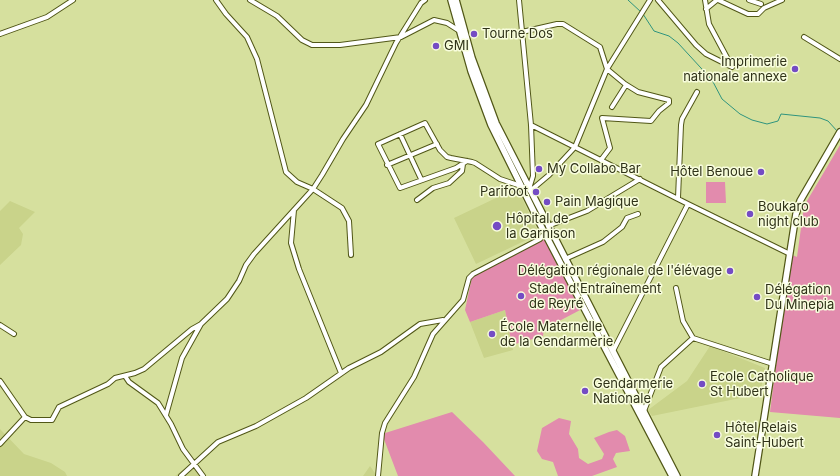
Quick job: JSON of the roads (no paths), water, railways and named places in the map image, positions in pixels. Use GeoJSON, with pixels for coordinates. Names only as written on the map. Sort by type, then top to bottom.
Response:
{"type":"FeatureCollection","features":[{"type":"Feature","properties":{"kind":"main road"},"geometry":{"type":"LineString","coordinates":[[451,0],[458,30],[471,71],[491,124],[545,233],[672,476]]}},
{"type":"Feature","properties":{"kind":"main road"},"geometry":{"type":"LineString","coordinates":[[456,0],[472,58],[496,123],[529,190],[677,476]]}},
{"type":"Feature","properties":{"kind":"main road"},"geometry":{"type":"LineString","coordinates":[[755,476],[796,214],[800,201],[838,135]]}},
{"type":"Feature","properties":{"kind":"street"},"geometry":{"type":"LineString","coordinates":[[0,34],[46,17],[73,0]]}},
{"type":"Feature","properties":{"kind":"street"},"geometry":{"type":"LineString","coordinates":[[216,0],[246,37],[257,59],[286,172],[297,182],[313,189],[342,208],[348,216],[351,255]]}},
{"type":"Feature","properties":{"kind":"street"},"geometry":{"type":"LineString","coordinates":[[250,0],[277,16],[302,40],[312,45],[340,45],[401,37],[434,20],[447,23],[458,30]]}},
{"type":"Feature","properties":{"kind":"street"},"geometry":{"type":"LineString","coordinates":[[0,381],[25,417],[31,420],[52,420],[59,407],[108,384],[115,378],[144,369],[186,334],[201,324],[231,294],[240,281],[246,265],[254,254],[313,189],[343,139],[366,105],[396,43],[424,0]]}},
{"type":"Feature","properties":{"kind":"street"},"geometry":{"type":"LineString","coordinates":[[513,0],[519,1],[531,125],[533,176],[529,190]]}},
{"type":"Feature","properties":{"kind":"street"},"geometry":{"type":"LineString","coordinates":[[529,190],[549,175],[575,147],[608,69],[650,0]]}},
{"type":"Feature","properties":{"kind":"street"},"geometry":{"type":"LineString","coordinates":[[658,0],[696,45],[706,54],[732,67],[708,24],[705,0]]}},
{"type":"Feature","properties":{"kind":"street"},"geometry":{"type":"LineString","coordinates":[[706,9],[717,0],[748,14],[758,14],[764,8],[782,0]]}},
{"type":"Feature","properties":{"kind":"street"},"geometry":{"type":"LineString","coordinates":[[749,0],[760,2],[764,8]]}},
{"type":"Feature","properties":{"kind":"street"},"geometry":{"type":"LineString","coordinates":[[522,32],[563,24],[600,48],[608,69],[626,85],[638,92],[668,99],[669,103],[659,111],[651,121],[630,121],[606,117],[602,118],[610,148],[600,160]]}},
{"type":"Feature","properties":{"kind":"street"},"geometry":{"type":"LineString","coordinates":[[804,37],[840,59]]}},
{"type":"Feature","properties":{"kind":"street"},"geometry":{"type":"LineString","coordinates":[[612,107],[626,85]]}},
{"type":"Feature","properties":{"kind":"street"},"geometry":{"type":"LineString","coordinates":[[678,198],[682,119],[697,92]]}},
{"type":"Feature","properties":{"kind":"street"},"geometry":{"type":"LineString","coordinates":[[465,162],[456,168],[421,179],[402,188],[398,188],[378,144],[427,124],[437,144],[447,157],[475,163],[505,181],[521,186]]}},
{"type":"Feature","properties":{"kind":"street"},"geometry":{"type":"LineString","coordinates":[[531,125],[790,254]]}},
{"type":"Feature","properties":{"kind":"street"},"geometry":{"type":"LineString","coordinates":[[400,134],[421,179]]}},
{"type":"Feature","properties":{"kind":"street"},"geometry":{"type":"LineString","coordinates":[[387,165],[437,144]]}},
{"type":"Feature","properties":{"kind":"street"},"geometry":{"type":"LineString","coordinates":[[417,200],[435,187],[449,183],[462,171],[465,162]]}},
{"type":"Feature","properties":{"kind":"street"},"geometry":{"type":"LineString","coordinates":[[548,226],[587,211],[640,179]]}},
{"type":"Feature","properties":{"kind":"street"},"geometry":{"type":"LineString","coordinates":[[613,351],[688,204]]}},
{"type":"Feature","properties":{"kind":"street"},"geometry":{"type":"LineString","coordinates":[[294,210],[291,243],[299,269],[341,374]]}},
{"type":"Feature","properties":{"kind":"street"},"geometry":{"type":"LineString","coordinates":[[565,259],[604,242],[622,227],[627,218],[638,214]]}},
{"type":"Feature","properties":{"kind":"street"},"geometry":{"type":"LineString","coordinates":[[378,476],[382,433],[385,423],[414,377],[433,334],[463,300],[470,278],[473,274],[540,239],[545,233]]}},
{"type":"Feature","properties":{"kind":"street"},"geometry":{"type":"LineString","coordinates":[[676,288],[683,321],[693,338],[773,364]]}},
{"type":"Feature","properties":{"kind":"street"},"geometry":{"type":"LineString","coordinates":[[181,476],[218,442],[256,426],[306,398],[341,374],[381,352],[420,324],[444,320]]}},
{"type":"Feature","properties":{"kind":"street"},"geometry":{"type":"LineString","coordinates":[[166,415],[182,358],[201,324]]}},
{"type":"Feature","properties":{"kind":"street"},"geometry":{"type":"LineString","coordinates":[[0,325],[14,334]]}},
{"type":"Feature","properties":{"kind":"street"},"geometry":{"type":"LineString","coordinates":[[644,411],[661,367],[693,338]]}},
{"type":"Feature","properties":{"kind":"street"},"geometry":{"type":"LineString","coordinates":[[125,376],[130,382],[155,400],[166,415],[181,446],[203,476]]}},
{"type":"Feature","properties":{"kind":"street"},"geometry":{"type":"LineString","coordinates":[[0,444],[25,417]]}},
{"type":"Feature","properties":{"kind":"waterway"},"geometry":{"type":"LineString","coordinates":[[628,0],[641,12]]}},
{"type":"Feature","properties":{"kind":"waterway"},"geometry":{"type":"LineString","coordinates":[[643,14],[654,31],[669,36],[678,43],[712,80],[722,99],[740,114],[752,120],[767,124],[778,121],[781,114],[820,118],[828,121],[838,132]]}},
{"type":"Feature","properties":{"kind":"place","name":"Tourne Dos"},"geometry":{"type":"Point","coordinates":[474,34]}},
{"type":"Feature","properties":{"kind":"place","name":"GMI"},"geometry":{"type":"Point","coordinates":[436,46]}},
{"type":"Feature","properties":{"kind":"place","name":"Imprimerie nationale annexe"},"geometry":{"type":"Point","coordinates":[795,69]}},
{"type":"Feature","properties":{"kind":"place","name":"My Collabo Bar"},"geometry":{"type":"Point","coordinates":[539,169]}},
{"type":"Feature","properties":{"kind":"place","name":"Hôtel Benoue"},"geometry":{"type":"Point","coordinates":[761,172]}},
{"type":"Feature","properties":{"kind":"place","name":"Parifoot"},"geometry":{"type":"Point","coordinates":[536,192]}},
{"type":"Feature","properties":{"kind":"place","name":"Pain Magique"},"geometry":{"type":"Point","coordinates":[547,202]}},
{"type":"Feature","properties":{"kind":"place","name":"Boukaro night club"},"geometry":{"type":"Point","coordinates":[750,214]}},
{"type":"Feature","properties":{"kind":"place","name":"Hôpital de la Garnison"},"geometry":{"type":"Point","coordinates":[497,226]}},
{"type":"Feature","properties":{"kind":"place","name":"Délégation régionale de l'élévage"},"geometry":{"type":"Point","coordinates":[730,271]}},
{"type":"Feature","properties":{"kind":"place","name":"Stade d'Entraînement de Reyré"},"geometry":{"type":"Point","coordinates":[521,296]}},
{"type":"Feature","properties":{"kind":"place","name":"Délégation Du Minepia"},"geometry":{"type":"Point","coordinates":[757,297]}},
{"type":"Feature","properties":{"kind":"place","name":"École Maternelle de la Gendarmerie"},"geometry":{"type":"Point","coordinates":[492,334]}},
{"type":"Feature","properties":{"kind":"place","name":"Ecole Catholique St Hubert"},"geometry":{"type":"Point","coordinates":[702,384]}},
{"type":"Feature","properties":{"kind":"place","name":"Gendarmerie Nationale"},"geometry":{"type":"Point","coordinates":[585,391]}},
{"type":"Feature","properties":{"kind":"place","name":"Hôtel Relais Saint-Hubert"},"geometry":{"type":"Point","coordinates":[717,435]}}]}
